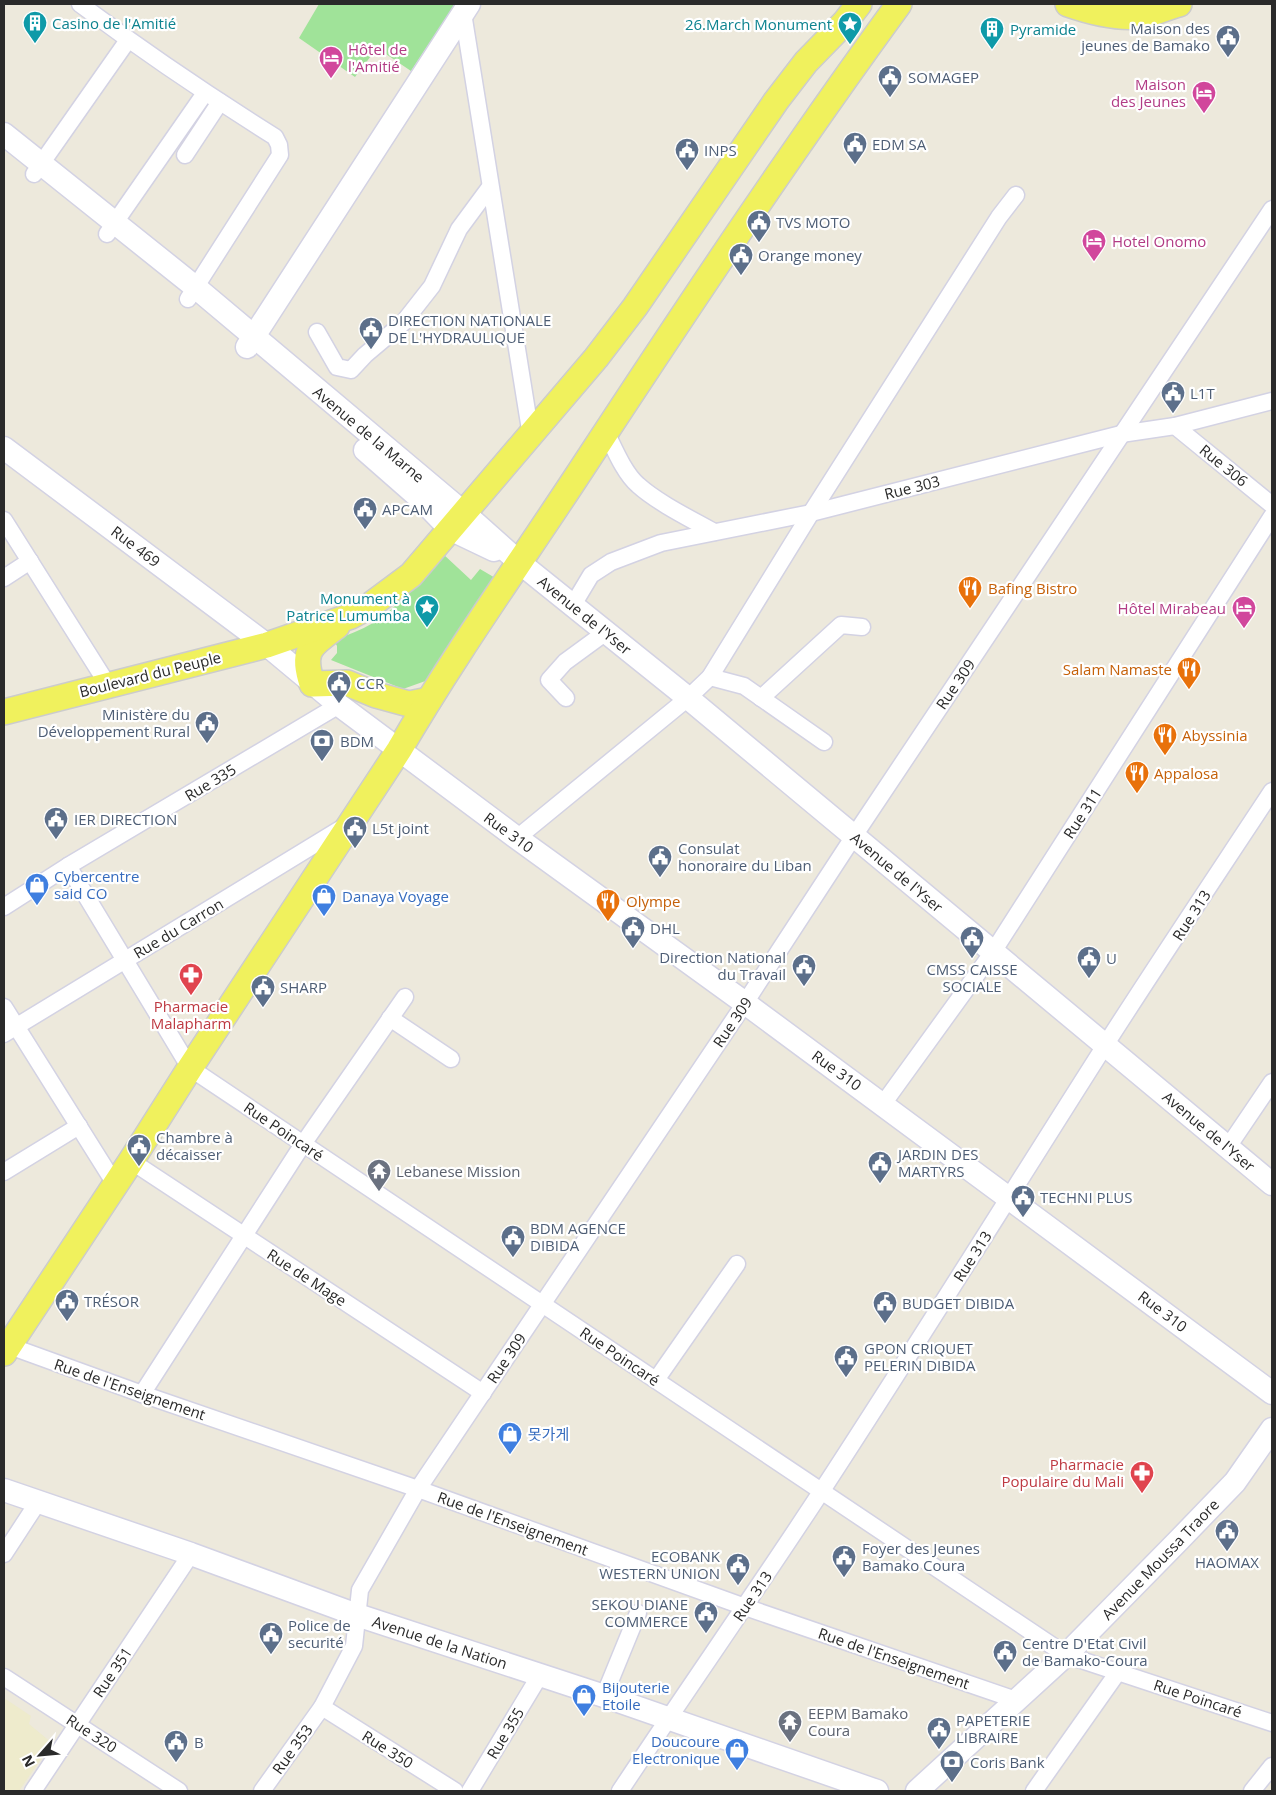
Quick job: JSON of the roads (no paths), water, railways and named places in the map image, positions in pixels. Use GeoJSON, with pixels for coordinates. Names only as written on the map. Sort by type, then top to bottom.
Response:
{"type":"FeatureCollection","features":[{"type":"Feature","properties":{"kind":"main road"},"geometry":{"type":"LineString","coordinates":[[428,700],[408,704],[376,695],[347,683],[312,684],[308,670],[307,655],[314,644],[411,575],[530,436],[596,358],[635,307],[789,83],[859,4]]}},
{"type":"Feature","properties":{"kind":"main road"},"geometry":{"type":"LineString","coordinates":[[5,1348],[116,1184],[190,1068],[400,750],[428,700],[606,432],[824,107],[899,4]]}},
{"type":"Feature","properties":{"kind":"main road"},"geometry":{"type":"LineString","coordinates":[[1068,4],[1117,16],[1144,15],[1179,4]]}},
{"type":"Feature","properties":{"kind":"main road"},"geometry":{"type":"LineString","coordinates":[[789,83],[824,107]]}},
{"type":"Feature","properties":{"kind":"main road","name":"Boulevard du Peuple"},"geometry":{"type":"LineString","coordinates":[[4,712],[267,645],[351,616]]}},
{"type":"Feature","properties":{"kind":"street"},"geometry":{"type":"LineString","coordinates":[[80,4],[205,93],[275,137],[279,145],[280,155],[191,292]]}},
{"type":"Feature","properties":{"kind":"street"},"geometry":{"type":"LineString","coordinates":[[466,8],[490,187],[530,436]]}},
{"type":"Feature","properties":{"kind":"street"},"geometry":{"type":"LineString","coordinates":[[250,342],[466,8]]}},
{"type":"Feature","properties":{"kind":"street"},"geometry":{"type":"LineString","coordinates":[[38,169],[128,40]]}},
{"type":"Feature","properties":{"kind":"street"},"geometry":{"type":"LineString","coordinates":[[111,228],[205,93]]}},
{"type":"Feature","properties":{"kind":"street"},"geometry":{"type":"LineString","coordinates":[[185,155],[220,102]]}},
{"type":"Feature","properties":{"kind":"street","name":"Avenue de la Marne"},"geometry":{"type":"LineString","coordinates":[[4,134],[38,169]]}},
{"type":"Feature","properties":{"kind":"street","name":"Avenue de la Marne"},"geometry":{"type":"LineString","coordinates":[[4,147],[38,169],[191,292],[457,521],[520,563]]}},
{"type":"Feature","properties":{"kind":"street"},"geometry":{"type":"LineString","coordinates":[[317,332],[337,367],[352,370],[365,354],[403,323],[432,286],[458,229],[490,187]]}},
{"type":"Feature","properties":{"kind":"street"},"geometry":{"type":"LineString","coordinates":[[516,838],[688,698],[710,676],[999,217],[1016,195]]}},
{"type":"Feature","properties":{"kind":"street","name":"Rue 309"},"geometry":{"type":"LineString","coordinates":[[357,1615],[360,1590],[418,1489],[745,1003],[854,836],[1272,209]]}},
{"type":"Feature","properties":{"kind":"street","name":"Rue 303"},"geometry":{"type":"LineString","coordinates":[[573,605],[591,575],[611,562],[660,543],[811,513],[1122,434],[1175,426],[1272,401]]}},
{"type":"Feature","properties":{"kind":"street","name":"Rue 306"},"geometry":{"type":"LineString","coordinates":[[1175,426],[1272,505]]}},
{"type":"Feature","properties":{"kind":"street"},"geometry":{"type":"LineString","coordinates":[[606,432],[622,463],[637,485],[675,510],[714,532]]}},
{"type":"Feature","properties":{"kind":"street","name":"Rue 469"},"geometry":{"type":"LineString","coordinates":[[4,448],[267,645],[339,705]]}},
{"type":"Feature","properties":{"kind":"street","name":"Rue 311"},"geometry":{"type":"LineString","coordinates":[[883,1104],[993,952],[1272,516]]}},
{"type":"Feature","properties":{"kind":"street"},"geometry":{"type":"LineString","coordinates":[[4,520],[108,685]]}},
{"type":"Feature","properties":{"kind":"street"},"geometry":{"type":"LineString","coordinates":[[4,578],[30,561]]}},
{"type":"Feature","properties":{"kind":"street","name":"Avenue de l'Yser"},"geometry":{"type":"LineString","coordinates":[[520,563],[688,698],[1272,1184]]}},
{"type":"Feature","properties":{"kind":"street"},"geometry":{"type":"LineString","coordinates":[[761,698],[841,625],[862,627]]}},
{"type":"Feature","properties":{"kind":"street"},"geometry":{"type":"LineString","coordinates":[[566,698],[549,680],[565,662],[606,632]]}},
{"type":"Feature","properties":{"kind":"street"},"geometry":{"type":"LineString","coordinates":[[710,676],[744,686],[824,742]]}},
{"type":"Feature","properties":{"kind":"street","name":"Rue 310"},"geometry":{"type":"LineString","coordinates":[[339,705],[516,838],[883,1104],[1272,1392]]}},
{"type":"Feature","properties":{"kind":"street","name":"Rue 335"},"geometry":{"type":"LineString","coordinates":[[4,907],[68,866],[339,705]]}},
{"type":"Feature","properties":{"kind":"street","name":"Rue 313"},"geometry":{"type":"LineString","coordinates":[[620,1791],[668,1718],[746,1607],[822,1491],[1010,1198],[1105,1045],[1272,791]]}},
{"type":"Feature","properties":{"kind":"street","name":"Rue du Carron"},"geometry":{"type":"LineString","coordinates":[[10,1031],[353,821]]}},
{"type":"Feature","properties":{"kind":"street","name":"Rue Poincaré"},"geometry":{"type":"LineString","coordinates":[[68,866],[190,1068],[1066,1655],[1272,1723]]}},
{"type":"Feature","properties":{"kind":"street"},"geometry":{"type":"LineString","coordinates":[[142,1394],[303,1144],[404,997]]}},
{"type":"Feature","properties":{"kind":"street"},"geometry":{"type":"LineString","coordinates":[[4,1007],[10,1031],[79,1126],[116,1184]]}},
{"type":"Feature","properties":{"kind":"street"},"geometry":{"type":"LineString","coordinates":[[390,1018],[451,1059]]}},
{"type":"Feature","properties":{"kind":"street"},"geometry":{"type":"LineString","coordinates":[[1228,1147],[1272,1082]]}},
{"type":"Feature","properties":{"kind":"street"},"geometry":{"type":"LineString","coordinates":[[4,1172],[79,1126]]}},
{"type":"Feature","properties":{"kind":"street","name":"Rue de Mage"},"geometry":{"type":"LineString","coordinates":[[131,1161],[483,1392]]}},
{"type":"Feature","properties":{"kind":"street"},"geometry":{"type":"LineString","coordinates":[[656,1380],[737,1264]]}},
{"type":"Feature","properties":{"kind":"street","name":"Rue de l'Enseignement"},"geometry":{"type":"LineString","coordinates":[[5,1348],[418,1489],[746,1607],[1016,1700]]}},
{"type":"Feature","properties":{"kind":"street","name":"Avenue Moussa Traore"},"geometry":{"type":"LineString","coordinates":[[917,1791],[1066,1655],[1235,1482],[1272,1429]]}},
{"type":"Feature","properties":{"kind":"street","name":"Avenue de la Nation"},"geometry":{"type":"LineString","coordinates":[[4,1490],[191,1554],[357,1615],[604,1696],[877,1791]]}},
{"type":"Feature","properties":{"kind":"street"},"geometry":{"type":"LineString","coordinates":[[4,1554],[38,1502]]}},
{"type":"Feature","properties":{"kind":"street","name":"Rue 351"},"geometry":{"type":"LineString","coordinates":[[33,1791],[191,1554]]}},
{"type":"Feature","properties":{"kind":"street"},"geometry":{"type":"LineString","coordinates":[[604,1696],[638,1613]]}},
{"type":"Feature","properties":{"kind":"street","name":"Rue 353"},"geometry":{"type":"LineString","coordinates":[[262,1791],[322,1707],[354,1646],[357,1615]]}},
{"type":"Feature","properties":{"kind":"street"},"geometry":{"type":"LineString","coordinates":[[1034,1791],[1118,1672]]}},
{"type":"Feature","properties":{"kind":"street","name":"Rue 355"},"geometry":{"type":"LineString","coordinates":[[470,1791],[540,1675]]}},
{"type":"Feature","properties":{"kind":"street","name":"Rue 320"},"geometry":{"type":"LineString","coordinates":[[4,1677],[179,1791]]}},
{"type":"Feature","properties":{"kind":"street","name":"Rue 350"},"geometry":{"type":"LineString","coordinates":[[322,1707],[454,1791]]}},
{"type":"Feature","properties":{"kind":"street"},"geometry":{"type":"LineString","coordinates":[[1252,1791],[1272,1766]]}},
{"type":"Feature","properties":{"kind":"place","name":"Casino de l'Amitié"},"geometry":{"type":"Point","coordinates":[35,44]}},
{"type":"Feature","properties":{"kind":"place","name":"26.March Monument"},"geometry":{"type":"Point","coordinates":[850,45]}},
{"type":"Feature","properties":{"kind":"place","name":"Pyramide"},"geometry":{"type":"Point","coordinates":[992,50]}},
{"type":"Feature","properties":{"kind":"place","name":"Maison des jeunes de Bamako"},"geometry":{"type":"Point","coordinates":[1228,58]}},
{"type":"Feature","properties":{"kind":"place","name":"Hôtel de l'Amitié"},"geometry":{"type":"Point","coordinates":[331,79]}},
{"type":"Feature","properties":{"kind":"place","name":"SOMAGEP"},"geometry":{"type":"Point","coordinates":[890,98]}},
{"type":"Feature","properties":{"kind":"place","name":"Maison des Jeunes"},"geometry":{"type":"Point","coordinates":[1204,114]}},
{"type":"Feature","properties":{"kind":"place","name":"EDM SA"},"geometry":{"type":"Point","coordinates":[855,165]}},
{"type":"Feature","properties":{"kind":"place","name":"INPS"},"geometry":{"type":"Point","coordinates":[687,171]}},
{"type":"Feature","properties":{"kind":"place","name":"TVS MOTO"},"geometry":{"type":"Point","coordinates":[759,243]}},
{"type":"Feature","properties":{"kind":"place","name":"Hotel Onomo"},"geometry":{"type":"Point","coordinates":[1094,262]}},
{"type":"Feature","properties":{"kind":"place","name":"Orange money"},"geometry":{"type":"Point","coordinates":[741,276]}},
{"type":"Feature","properties":{"kind":"place","name":"DIRECTION NATIONALE DE L'HYDRAULIQUE"},"geometry":{"type":"Point","coordinates":[371,350]}},
{"type":"Feature","properties":{"kind":"place","name":"L1T"},"geometry":{"type":"Point","coordinates":[1173,414]}},
{"type":"Feature","properties":{"kind":"place","name":"APCAM"},"geometry":{"type":"Point","coordinates":[365,530]}},
{"type":"Feature","properties":{"kind":"place","name":"Bafing Bistro"},"geometry":{"type":"Point","coordinates":[970,609]}},
{"type":"Feature","properties":{"kind":"place","name":"Monument à Patrice Lumumba"},"geometry":{"type":"Point","coordinates":[427,628]}},
{"type":"Feature","properties":{"kind":"place","name":"Hôtel Mirabeau"},"geometry":{"type":"Point","coordinates":[1244,629]}},
{"type":"Feature","properties":{"kind":"place","name":"Salam Namaste"},"geometry":{"type":"Point","coordinates":[1189,690]}},
{"type":"Feature","properties":{"kind":"place","name":"CCR"},"geometry":{"type":"Point","coordinates":[339,704]}},
{"type":"Feature","properties":{"kind":"place","name":"Ministère du Développement Rural"},"geometry":{"type":"Point","coordinates":[207,744]}},
{"type":"Feature","properties":{"kind":"place","name":"Abyssinia"},"geometry":{"type":"Point","coordinates":[1165,756]}},
{"type":"Feature","properties":{"kind":"place","name":"BDM"},"geometry":{"type":"Point","coordinates":[322,762]}},
{"type":"Feature","properties":{"kind":"place","name":"Appalosa"},"geometry":{"type":"Point","coordinates":[1137,794]}},
{"type":"Feature","properties":{"kind":"place","name":"IER DIRECTION"},"geometry":{"type":"Point","coordinates":[56,840]}},
{"type":"Feature","properties":{"kind":"place","name":"L5t joint"},"geometry":{"type":"Point","coordinates":[355,849]}},
{"type":"Feature","properties":{"kind":"place","name":"Consulat honoraire du Liban"},"geometry":{"type":"Point","coordinates":[660,878]}},
{"type":"Feature","properties":{"kind":"place","name":"Cybercentre said CO"},"geometry":{"type":"Point","coordinates":[37,906]}},
{"type":"Feature","properties":{"kind":"place","name":"Danaya Voyage"},"geometry":{"type":"Point","coordinates":[324,917]}},
{"type":"Feature","properties":{"kind":"place","name":"Olympe"},"geometry":{"type":"Point","coordinates":[608,922]}},
{"type":"Feature","properties":{"kind":"place","name":"DHL"},"geometry":{"type":"Point","coordinates":[633,949]}},
{"type":"Feature","properties":{"kind":"place","name":"CMSS CAISSE SOCIALE"},"geometry":{"type":"Point","coordinates":[972,959]}},
{"type":"Feature","properties":{"kind":"place","name":"U"},"geometry":{"type":"Point","coordinates":[1089,979]}},
{"type":"Feature","properties":{"kind":"place","name":"Direction National du Travail"},"geometry":{"type":"Point","coordinates":[804,987]}},
{"type":"Feature","properties":{"kind":"place","name":"Pharmacie Malapharm"},"geometry":{"type":"Point","coordinates":[191,996]}},
{"type":"Feature","properties":{"kind":"place","name":"SHARP"},"geometry":{"type":"Point","coordinates":[263,1008]}},
{"type":"Feature","properties":{"kind":"place","name":"Chambre à décaisser"},"geometry":{"type":"Point","coordinates":[139,1167]}},
{"type":"Feature","properties":{"kind":"place","name":"JARDIN DES MARTYRS"},"geometry":{"type":"Point","coordinates":[880,1184]}},
{"type":"Feature","properties":{"kind":"place","name":"Lebanese Mission"},"geometry":{"type":"Point","coordinates":[379,1192]}},
{"type":"Feature","properties":{"kind":"place","name":"TECHNI PLUS"},"geometry":{"type":"Point","coordinates":[1023,1218]}},
{"type":"Feature","properties":{"kind":"place","name":"BDM AGENCE DIBIDA"},"geometry":{"type":"Point","coordinates":[513,1258]}},
{"type":"Feature","properties":{"kind":"place","name":"TRÉSOR"},"geometry":{"type":"Point","coordinates":[67,1322]}},
{"type":"Feature","properties":{"kind":"place","name":"BUDGET DIBIDA"},"geometry":{"type":"Point","coordinates":[885,1324]}},
{"type":"Feature","properties":{"kind":"place","name":"GPON CRIQUET PELERIN DIBIDA"},"geometry":{"type":"Point","coordinates":[846,1378]}},
{"type":"Feature","properties":{"kind":"place","name":"못가게"},"geometry":{"type":"Point","coordinates":[510,1455]}},
{"type":"Feature","properties":{"kind":"place","name":"Pharmacie Populaire du Mali"},"geometry":{"type":"Point","coordinates":[1142,1494]}},
{"type":"Feature","properties":{"kind":"place","name":"HAOMAX"},"geometry":{"type":"Point","coordinates":[1227,1552]}},
{"type":"Feature","properties":{"kind":"place","name":"Foyer des Jeunes Bamako Coura"},"geometry":{"type":"Point","coordinates":[844,1578]}},
{"type":"Feature","properties":{"kind":"place","name":"ECOBANK WESTERN UNION"},"geometry":{"type":"Point","coordinates":[738,1586]}},
{"type":"Feature","properties":{"kind":"place","name":"SEKOU DIANE COMMERCE"},"geometry":{"type":"Point","coordinates":[706,1634]}},
{"type":"Feature","properties":{"kind":"place","name":"Police de securité"},"geometry":{"type":"Point","coordinates":[271,1655]}},
{"type":"Feature","properties":{"kind":"place","name":"Centre D'Etat Civil de Bamako-Coura"},"geometry":{"type":"Point","coordinates":[1005,1673]}},
{"type":"Feature","properties":{"kind":"place","name":"Bijouterie Etoile"},"geometry":{"type":"Point","coordinates":[584,1717]}},
{"type":"Feature","properties":{"kind":"place","name":"EEPM Bamako Coura"},"geometry":{"type":"Point","coordinates":[790,1743]}},
{"type":"Feature","properties":{"kind":"place","name":"PAPETERIE LIBRAIRE"},"geometry":{"type":"Point","coordinates":[939,1750]}},
{"type":"Feature","properties":{"kind":"place","name":"B"},"geometry":{"type":"Point","coordinates":[176,1763]}},
{"type":"Feature","properties":{"kind":"place","name":"Doucoure Electronique"},"geometry":{"type":"Point","coordinates":[737,1771]}},
{"type":"Feature","properties":{"kind":"place","name":"Coris Bank"},"geometry":{"type":"Point","coordinates":[952,1783]}}]}
